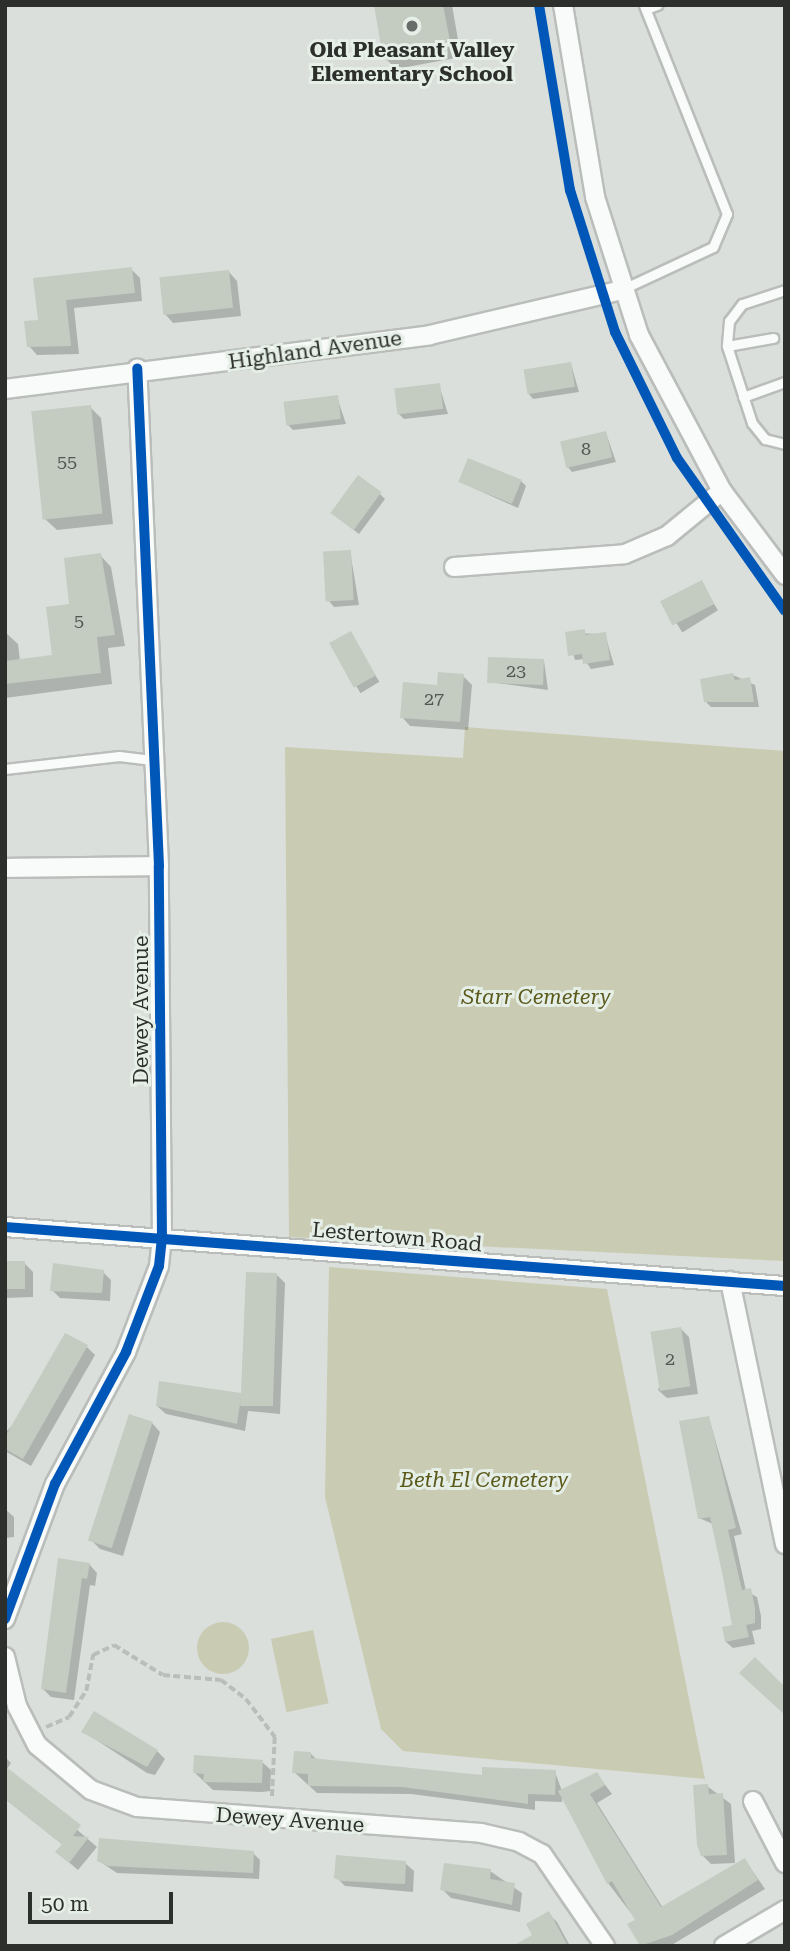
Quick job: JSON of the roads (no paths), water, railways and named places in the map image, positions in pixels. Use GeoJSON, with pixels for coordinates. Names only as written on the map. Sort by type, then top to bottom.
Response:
{"type":"FeatureCollection","features":[{"type":"Feature","properties":{"kind":"street"},"geometry":{"type":"LineString","coordinates":[[563,5],[595,197],[622,290],[722,491],[785,575]]}},
{"type":"Feature","properties":{"kind":"street","name":"Highland Avenue"},"geometry":{"type":"LineString","coordinates":[[5,389],[137,368],[430,335],[622,290]]}},
{"type":"Feature","properties":{"kind":"street","name":"Dewey Avenue"},"geometry":{"type":"LineString","coordinates":[[5,1619],[55,1484],[126,1352],[159,1266],[162,1238],[159,866],[137,368]]}},
{"type":"Feature","properties":{"kind":"street"},"geometry":{"type":"LineString","coordinates":[[454,567],[625,554],[667,536],[722,491]]}},
{"type":"Feature","properties":{"kind":"street"},"geometry":{"type":"LineString","coordinates":[[5,868],[159,866]]}},
{"type":"Feature","properties":{"kind":"street","name":"Lestertown Road"},"geometry":{"type":"LineString","coordinates":[[5,1227],[785,1286]]}},
{"type":"Feature","properties":{"kind":"street"},"geometry":{"type":"LineString","coordinates":[[730,1281],[785,1544]]}},
{"type":"Feature","properties":{"kind":"street","name":"Dewey Avenue"},"geometry":{"type":"LineString","coordinates":[[5,1657],[30,1732],[37,1745],[91,1790],[137,1807],[270,1820],[481,1833],[519,1842],[542,1854],[605,1946]]}},
{"type":"Feature","properties":{"kind":"street"},"geometry":{"type":"LineString","coordinates":[[753,1801],[785,1863]]}},
{"type":"Feature","properties":{"kind":"street"},"geometry":{"type":"LineString","coordinates":[[724,1946],[785,1910]]}},
{"type":"Feature","properties":{"kind":"lane"},"geometry":{"type":"LineString","coordinates":[[622,290],[713,247],[727,214],[645,7],[657,5]]}},
{"type":"Feature","properties":{"kind":"lane"},"geometry":{"type":"LineString","coordinates":[[785,290],[742,304],[729,321],[727,346],[743,397],[765,439],[785,444]]}},
{"type":"Feature","properties":{"kind":"lane"},"geometry":{"type":"LineString","coordinates":[[727,346],[774,338]]}},
{"type":"Feature","properties":{"kind":"lane"},"geometry":{"type":"LineString","coordinates":[[743,397],[785,382]]}},
{"type":"Feature","properties":{"kind":"lane"},"geometry":{"type":"LineString","coordinates":[[5,769],[119,756],[154,760]]}},
{"type":"Feature","properties":{"kind":"place","name":"Old Pleasant Valley Elementary School"},"geometry":{"type":"Point","coordinates":[412,26]}},
{"type":"Feature","properties":{"kind":"park label","name":"Starr Cemetery"},"geometry":{"type":"Point","coordinates":[536,997]}},
{"type":"Feature","properties":{"kind":"park label","name":"Beth El Cemetery"},"geometry":{"type":"Point","coordinates":[484,1480]}}]}
